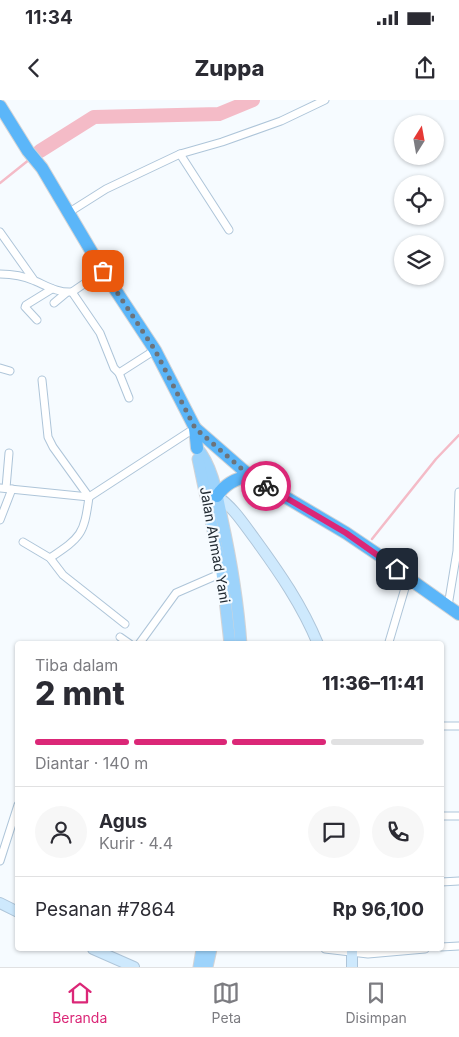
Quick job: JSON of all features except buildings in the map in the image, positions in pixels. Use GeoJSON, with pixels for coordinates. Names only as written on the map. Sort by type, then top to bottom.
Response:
{"type":"FeatureCollection","features":[{"type":"Feature","properties":{"kind":"highway"},"geometry":{"type":"LineString","coordinates":[[0,106],[46,176],[103,271],[155,350],[195,428],[197,448]]}},
{"type":"Feature","properties":{"kind":"highway"},"geometry":{"type":"LineString","coordinates":[[195,428],[250,476],[346,533],[454,610]]}},
{"type":"Feature","properties":{"kind":"highway"},"geometry":{"type":"LineString","coordinates":[[217,496],[221,490],[234,480],[250,476]]}},
{"type":"Feature","properties":{"kind":"main road"},"geometry":{"type":"LineString","coordinates":[[197,448],[204,456],[217,496],[230,558],[241,641]]}},
{"type":"Feature","properties":{"kind":"main road","name":"Jalan Ahmad Yani"},"geometry":{"type":"LineString","coordinates":[[197,448],[197,457],[222,573],[230,641]]}},
{"type":"Feature","properties":{"kind":"main road"},"geometry":{"type":"LineString","coordinates":[[217,496],[226,502],[236,513],[284,578],[308,619],[317,641]]}},
{"type":"Feature","properties":{"kind":"main road"},"geometry":{"type":"LineString","coordinates":[[0,903],[15,910]]}},
{"type":"Feature","properties":{"kind":"main road"},"geometry":{"type":"LineString","coordinates":[[98,951],[134,967]]}},
{"type":"Feature","properties":{"kind":"main road"},"geometry":{"type":"LineString","coordinates":[[198,967],[202,951]]}},
{"type":"Feature","properties":{"kind":"main road"},"geometry":{"type":"LineString","coordinates":[[207,967],[210,951]]}},
{"type":"Feature","properties":{"kind":"main road"},"geometry":{"type":"LineString","coordinates":[[352,951],[352,967]]}},
{"type":"Feature","properties":{"kind":"street"},"geometry":{"type":"LineString","coordinates":[[68,213],[106,189],[180,154],[222,142],[281,121],[325,100]]}},
{"type":"Feature","properties":{"kind":"street"},"geometry":{"type":"LineString","coordinates":[[180,154],[229,230]]}},
{"type":"Feature","properties":{"kind":"street"},"geometry":{"type":"LineString","coordinates":[[0,232],[34,280]]}},
{"type":"Feature","properties":{"kind":"street"},"geometry":{"type":"LineString","coordinates":[[54,303],[103,271]]}},
{"type":"Feature","properties":{"kind":"street"},"geometry":{"type":"LineString","coordinates":[[1,272],[34,280],[52,289],[69,292],[100,333],[129,398]]}},
{"type":"Feature","properties":{"kind":"street"},"geometry":{"type":"LineString","coordinates":[[36,320],[25,307],[26,305],[52,289]]}},
{"type":"Feature","properties":{"kind":"street"},"geometry":{"type":"LineString","coordinates":[[119,373],[155,350]]}},
{"type":"Feature","properties":{"kind":"street"},"geometry":{"type":"LineString","coordinates":[[0,368],[10,371]]}},
{"type":"Feature","properties":{"kind":"street"},"geometry":{"type":"LineString","coordinates":[[42,380],[48,437],[53,447],[89,497],[86,521],[78,537],[50,558]]}},
{"type":"Feature","properties":{"kind":"street"},"geometry":{"type":"LineString","coordinates":[[6,488],[89,497],[195,428]]}},
{"type":"Feature","properties":{"kind":"street"},"geometry":{"type":"LineString","coordinates":[[0,520],[6,488],[8,453]]}},
{"type":"Feature","properties":{"kind":"street"},"geometry":{"type":"LineString","coordinates":[[454,610],[459,492]]}},
{"type":"Feature","properties":{"kind":"street"},"geometry":{"type":"LineString","coordinates":[[23,542],[50,558],[63,575],[125,624]]}},
{"type":"Feature","properties":{"kind":"street"},"geometry":{"type":"LineString","coordinates":[[141,641],[176,593],[222,573]]}},
{"type":"Feature","properties":{"kind":"street"},"geometry":{"type":"LineString","coordinates":[[388,641],[408,578]]}},
{"type":"Feature","properties":{"kind":"street"},"geometry":{"type":"LineString","coordinates":[[120,637],[126,641]]}},
{"type":"Feature","properties":{"kind":"street"},"geometry":{"type":"LineString","coordinates":[[444,726],[459,726]]}},
{"type":"Feature","properties":{"kind":"street"},"geometry":{"type":"LineString","coordinates":[[444,816],[459,816]]}},
{"type":"Feature","properties":{"kind":"street"},"geometry":{"type":"LineString","coordinates":[[0,861],[3,842],[15,818]]}},
{"type":"Feature","properties":{"kind":"street"},"geometry":{"type":"LineString","coordinates":[[444,882],[459,881]]}},
{"type":"Feature","properties":{"kind":"street"},"geometry":{"type":"LineString","coordinates":[[444,947],[459,946]]}},
{"type":"Feature","properties":{"kind":"street"},"geometry":{"type":"LineString","coordinates":[[352,951],[368,954],[402,951]]}},
{"type":"Feature","properties":{"kind":"waterway"},"geometry":{"type":"LineString","coordinates":[[40,151],[94,117],[219,114],[253,100]]}},
{"type":"Feature","properties":{"kind":"waterway"},"geometry":{"type":"LineString","coordinates":[[0,183],[30,159]]}},
{"type":"Feature","properties":{"kind":"waterway"},"geometry":{"type":"LineString","coordinates":[[372,539],[436,459],[459,435]]}},
{"type":"Feature","properties":{"kind":"way so far"},"geometry":{"type":"LineString","coordinates":[[103,271],[155,350],[195,428],[250,476],[266,486]]}},
{"type":"Feature","properties":{"kind":"route"},"geometry":{"type":"LineString","coordinates":[[266,486],[346,533],[397,569]]}}]}
